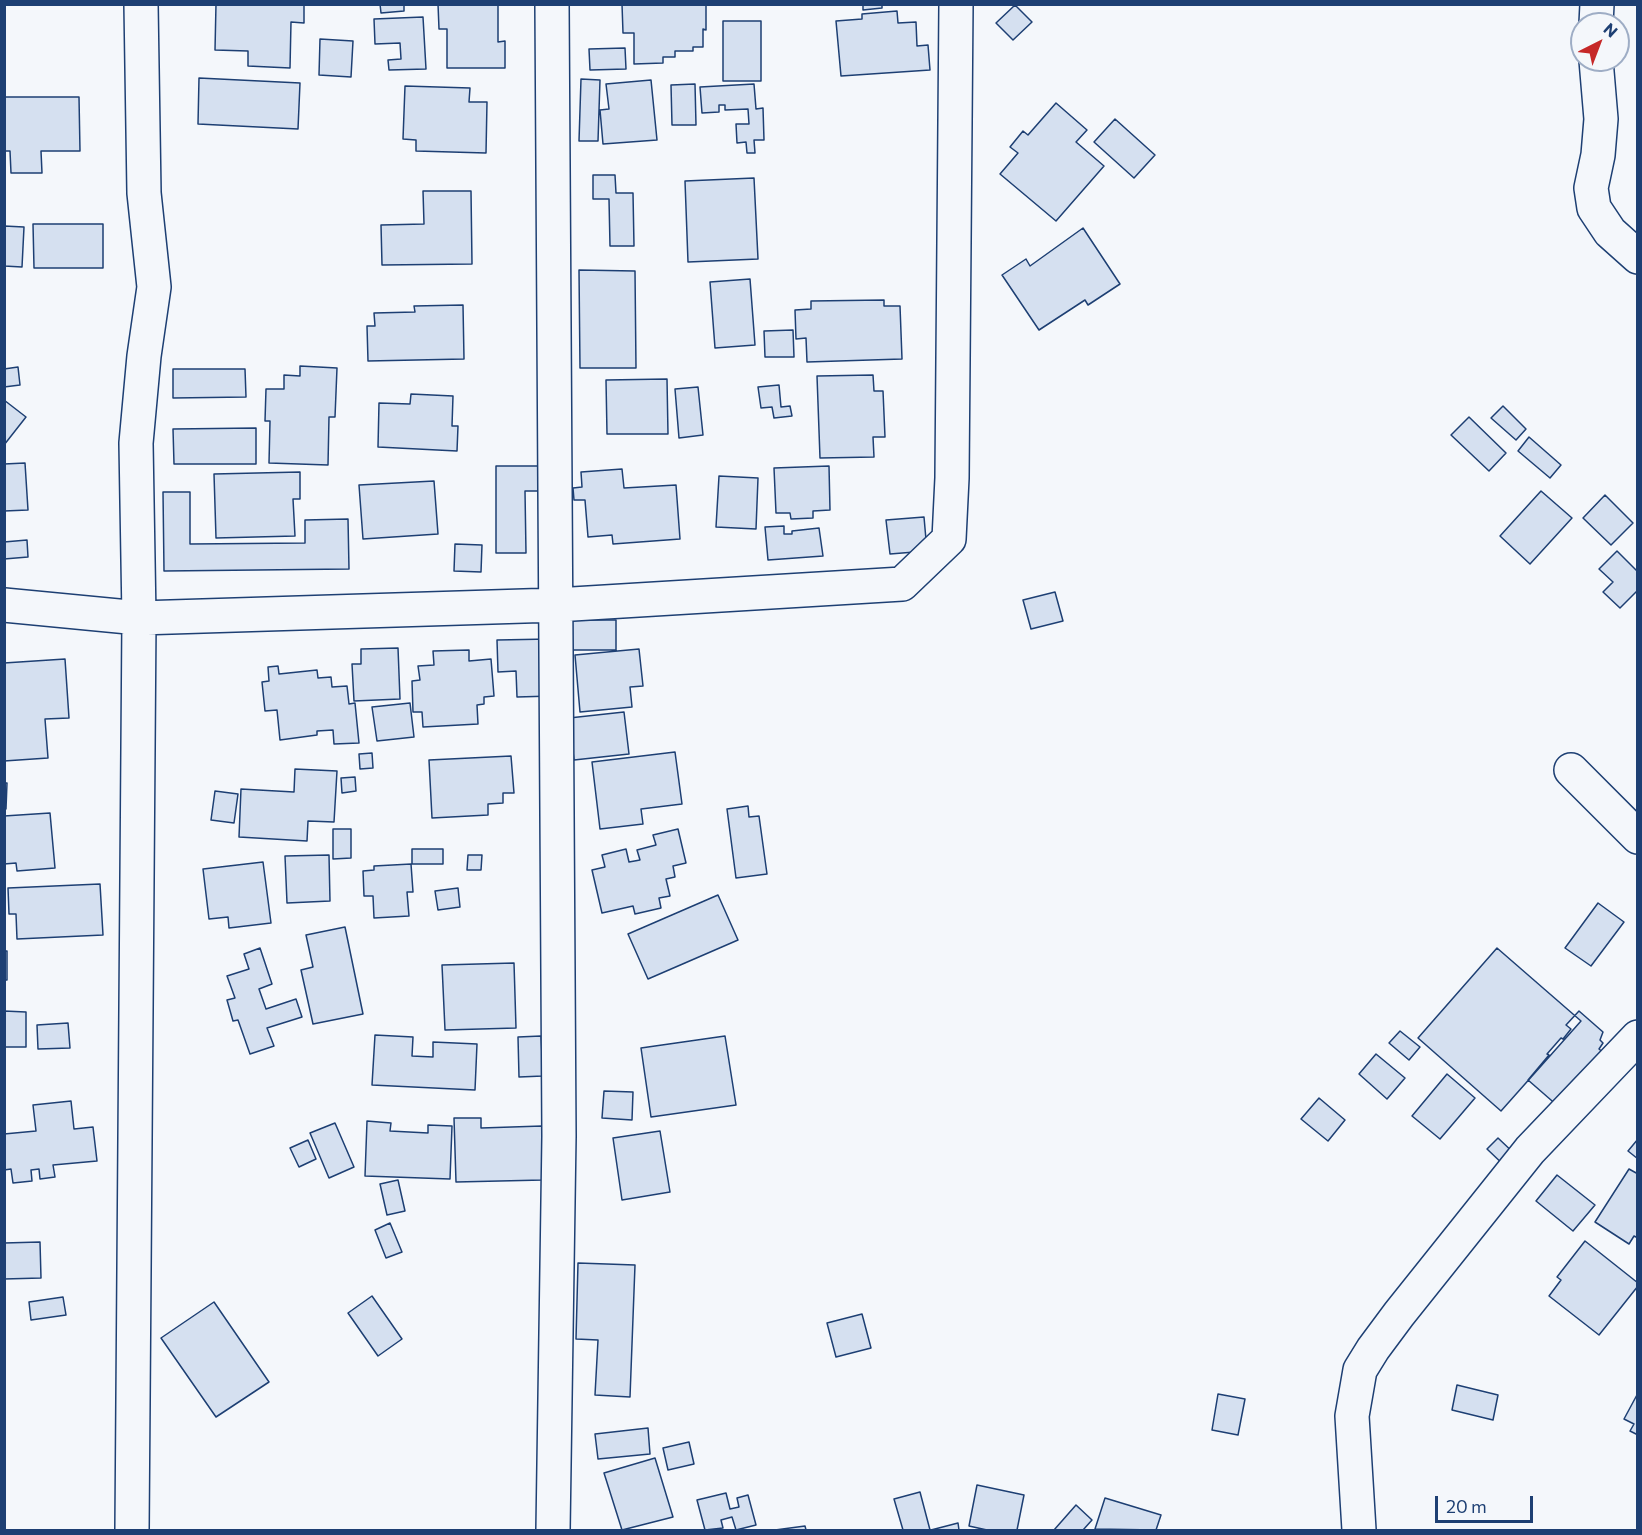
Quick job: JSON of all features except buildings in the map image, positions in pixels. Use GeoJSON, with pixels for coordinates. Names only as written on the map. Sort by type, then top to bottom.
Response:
{"type":"FeatureCollection","features":[{"type":"Feature","properties":{"kind":"street"},"geometry":{"type":"LineString","coordinates":[[132,1530],[139,618],[136,443],[144,356],[154,287],[144,193],[141,4]]}},
{"type":"Feature","properties":{"kind":"street"},"geometry":{"type":"LineString","coordinates":[[552,4],[559,1136],[553,1530]]}},
{"type":"Feature","properties":{"kind":"street"},"geometry":{"type":"LineString","coordinates":[[4,605],[139,618],[556,605],[902,584],[948,540],[952,478],[956,4]]}},
{"type":"Feature","properties":{"kind":"street"},"geometry":{"type":"LineString","coordinates":[[1597,72],[1601,119],[1598,156],[1591,188],[1594,208],[1611,232],[1638,257]]}},
{"type":"Feature","properties":{"kind":"street"},"geometry":{"type":"LineString","coordinates":[[1571,770],[1638,837]]}},
{"type":"Feature","properties":{"kind":"street"},"geometry":{"type":"LineString","coordinates":[[1359,1530],[1352,1416],[1360,1370],[1372,1349],[1399,1314],[1530,1150],[1638,1037]]}}]}
